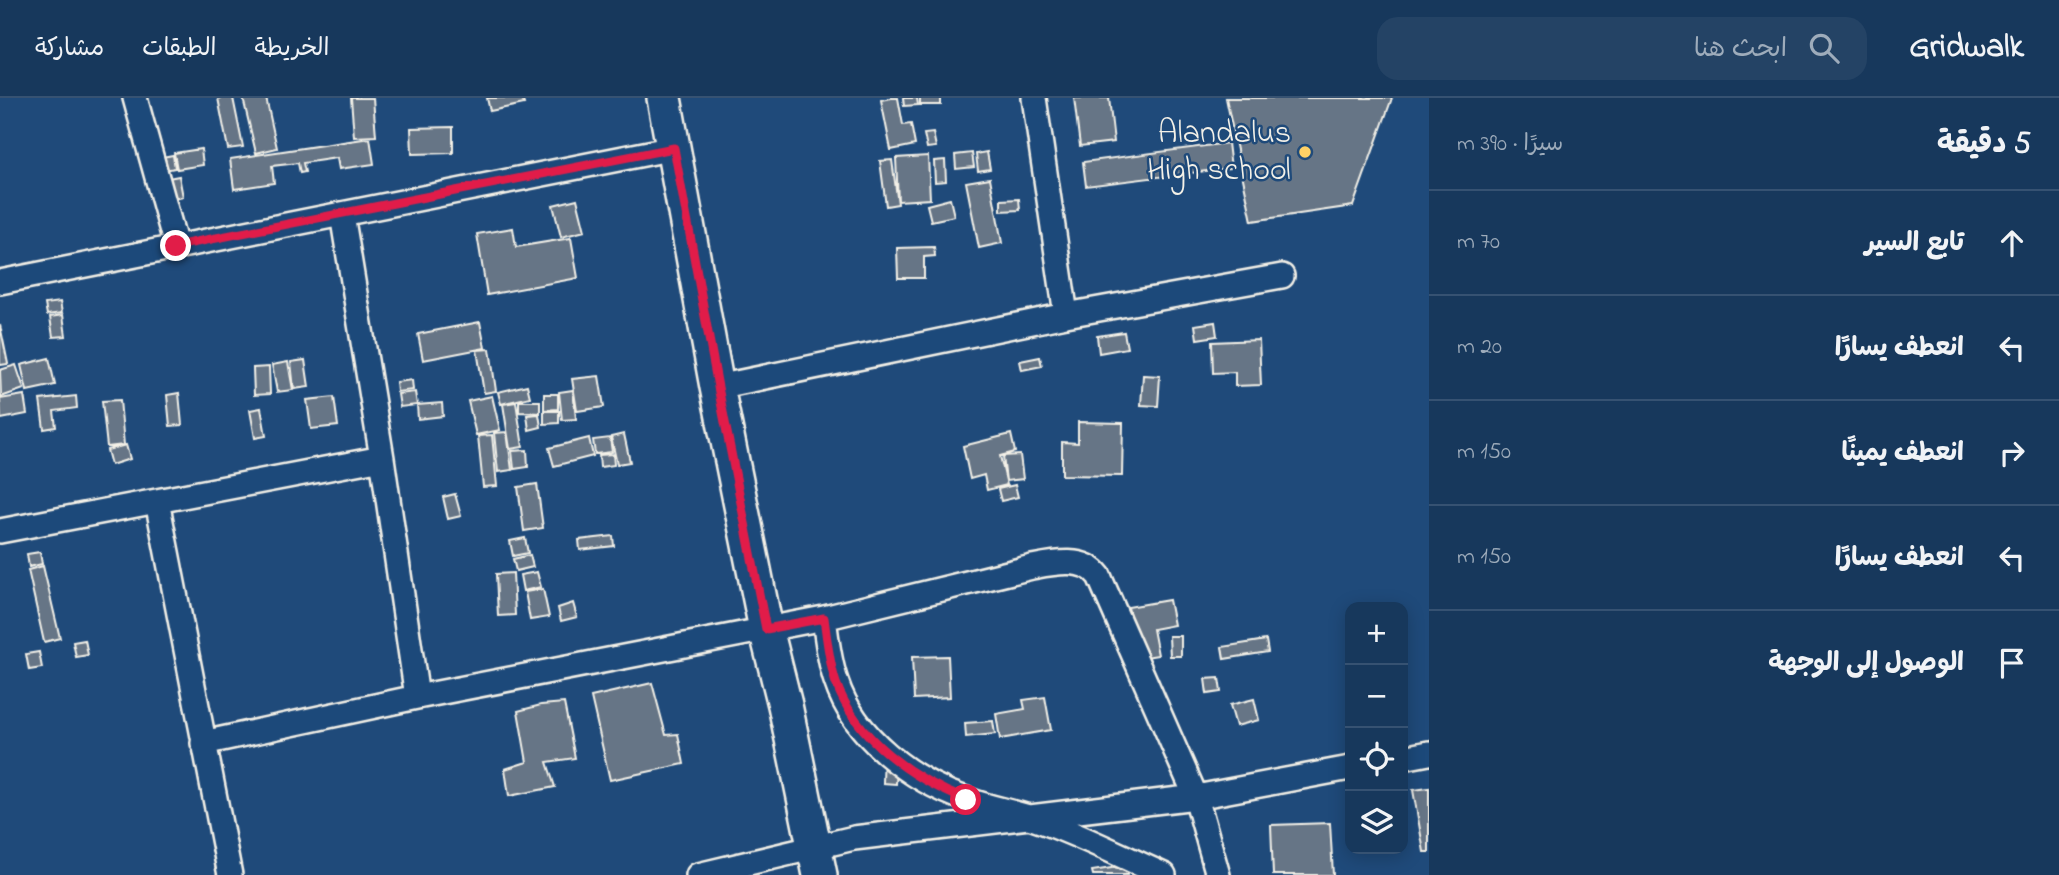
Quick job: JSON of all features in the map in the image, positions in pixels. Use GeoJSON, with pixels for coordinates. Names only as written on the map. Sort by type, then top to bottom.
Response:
{"type":"FeatureCollection","features":[{"type":"Feature","properties":{"kind":"main road"},"geometry":{"type":"LineString","coordinates":[[664,98],[766,629],[818,861]]}},
{"type":"Feature","properties":{"kind":"street"},"geometry":{"type":"LineString","coordinates":[[135,98],[176,246]]}},
{"type":"Feature","properties":{"kind":"street"},"geometry":{"type":"LineString","coordinates":[[1034,98],[1066,315]]}},
{"type":"Feature","properties":{"kind":"street"},"geometry":{"type":"LineString","coordinates":[[0,282],[674,148]]}},
{"type":"Feature","properties":{"kind":"street"},"geometry":{"type":"LineString","coordinates":[[342,214],[417,697]]}},
{"type":"Feature","properties":{"kind":"street"},"geometry":{"type":"LineString","coordinates":[[718,387],[1066,315],[1283,276]]}},
{"type":"Feature","properties":{"kind":"street"},"geometry":{"type":"LineString","coordinates":[[0,531],[382,458]]}},
{"type":"Feature","properties":{"kind":"street"},"geometry":{"type":"LineString","coordinates":[[157,501],[230,875]]}},
{"type":"Feature","properties":{"kind":"street"},"geometry":{"type":"LineString","coordinates":[[204,743],[417,697],[824,618],[1032,567],[1065,563],[1094,569],[1099,576],[1196,797],[1218,875]]}},
{"type":"Feature","properties":{"kind":"street"},"geometry":{"type":"LineString","coordinates":[[824,618],[829,655],[845,703],[869,735],[891,756],[941,790],[966,800],[1033,818],[1164,875]]}},
{"type":"Feature","properties":{"kind":"street"},"geometry":{"type":"LineString","coordinates":[[1408,757],[1429,753]]}},
{"type":"Feature","properties":{"kind":"street"},"geometry":{"type":"LineString","coordinates":[[698,875],[818,861],[898,831],[1033,818],[1196,797],[1345,769]]}},
{"type":"Feature","properties":{"kind":"building"},"geometry":{"type":"Polygon","coordinates":[[[218,98],[233,98],[243,147],[228,149],[218,98]]]}},
{"type":"Feature","properties":{"kind":"building"},"geometry":{"type":"Polygon","coordinates":[[[243,98],[266,98],[277,148],[256,153],[243,98]]]}},
{"type":"Feature","properties":{"kind":"building"},"geometry":{"type":"Polygon","coordinates":[[[351,98],[373,98],[376,136],[354,137],[351,98]]]}},
{"type":"Feature","properties":{"kind":"building"},"geometry":{"type":"Polygon","coordinates":[[[487,98],[522,98],[524,104],[490,111],[487,98]]]}},
{"type":"Feature","properties":{"kind":"building"},"geometry":{"type":"Polygon","coordinates":[[[898,98],[903,125],[911,124],[915,145],[891,150],[881,100],[898,98]]]}},
{"type":"Feature","properties":{"kind":"building"},"geometry":{"type":"Polygon","coordinates":[[[903,98],[917,98],[918,105],[904,106],[903,98]]]}},
{"type":"Feature","properties":{"kind":"building"},"geometry":{"type":"Polygon","coordinates":[[[920,98],[941,98],[941,105],[920,105],[920,98]]]}},
{"type":"Feature","properties":{"kind":"building"},"geometry":{"type":"Polygon","coordinates":[[[1074,98],[1109,98],[1114,142],[1080,146],[1074,98]]]}},
{"type":"Feature","properties":{"kind":"building","name":"Alandalus High school"},"geometry":{"type":"Polygon","coordinates":[[[1226,98],[1392,98],[1353,206],[1252,221],[1226,98]]]}},
{"type":"Feature","properties":{"kind":"building"},"geometry":{"type":"Polygon","coordinates":[[[453,127],[453,153],[412,154],[411,128],[453,127]]]}},
{"type":"Feature","properties":{"kind":"building"},"geometry":{"type":"Polygon","coordinates":[[[933,133],[936,147],[927,148],[924,134],[933,133]]]}},
{"type":"Feature","properties":{"kind":"building"},"geometry":{"type":"Polygon","coordinates":[[[370,138],[374,164],[339,169],[337,158],[303,163],[305,172],[300,173],[298,163],[272,166],[274,183],[234,189],[230,159],[370,138]]]}},
{"type":"Feature","properties":{"kind":"building"},"geometry":{"type":"Polygon","coordinates":[[[1228,143],[1231,168],[1086,186],[1083,162],[1228,143]]]}},
{"type":"Feature","properties":{"kind":"building"},"geometry":{"type":"Polygon","coordinates":[[[201,149],[203,165],[177,169],[174,153],[201,149]]]}},
{"type":"Feature","properties":{"kind":"building"},"geometry":{"type":"Polygon","coordinates":[[[987,152],[990,169],[978,171],[976,154],[987,152]]]}},
{"type":"Feature","properties":{"kind":"building"},"geometry":{"type":"Polygon","coordinates":[[[972,153],[974,167],[956,169],[955,155],[972,153]]]}},
{"type":"Feature","properties":{"kind":"building"},"geometry":{"type":"Polygon","coordinates":[[[173,155],[175,168],[159,171],[157,158],[173,155]]]}},
{"type":"Feature","properties":{"kind":"building"},"geometry":{"type":"Polygon","coordinates":[[[928,156],[930,199],[898,201],[896,158],[928,156]]]}},
{"type":"Feature","properties":{"kind":"building"},"geometry":{"type":"Polygon","coordinates":[[[892,160],[898,204],[886,206],[880,161],[892,160]]]}},
{"type":"Feature","properties":{"kind":"building"},"geometry":{"type":"Polygon","coordinates":[[[945,160],[946,181],[935,182],[934,161],[945,160]]]}},
{"type":"Feature","properties":{"kind":"building"},"geometry":{"type":"Polygon","coordinates":[[[179,176],[183,197],[167,201],[163,179],[179,176]]]}},
{"type":"Feature","properties":{"kind":"building"},"geometry":{"type":"Polygon","coordinates":[[[990,178],[1002,243],[979,248],[966,182],[990,178]]]}},
{"type":"Feature","properties":{"kind":"building"},"geometry":{"type":"Polygon","coordinates":[[[577,199],[585,231],[561,237],[553,205],[577,199]]]}},
{"type":"Feature","properties":{"kind":"building"},"geometry":{"type":"Polygon","coordinates":[[[950,199],[954,216],[931,221],[927,205],[950,199]]]}},
{"type":"Feature","properties":{"kind":"building"},"geometry":{"type":"Polygon","coordinates":[[[1019,199],[1020,210],[1001,211],[1001,200],[1019,199]]]}},
{"type":"Feature","properties":{"kind":"building"},"geometry":{"type":"Polygon","coordinates":[[[513,228],[516,247],[571,238],[578,278],[487,295],[477,234],[513,228]]]}},
{"type":"Feature","properties":{"kind":"building"},"geometry":{"type":"Polygon","coordinates":[[[934,247],[935,256],[924,257],[924,278],[898,278],[897,248],[934,247]]]}},
{"type":"Feature","properties":{"kind":"building"},"geometry":{"type":"Polygon","coordinates":[[[60,302],[62,313],[47,315],[45,304],[60,302]]]}},
{"type":"Feature","properties":{"kind":"building"},"geometry":{"type":"Polygon","coordinates":[[[63,315],[66,336],[53,337],[50,317],[63,315]]]}},
{"type":"Feature","properties":{"kind":"building"},"geometry":{"type":"Polygon","coordinates":[[[480,322],[485,348],[423,360],[418,334],[480,322]]]}},
{"type":"Feature","properties":{"kind":"building"},"geometry":{"type":"Polygon","coordinates":[[[1215,322],[1217,336],[1197,339],[1195,325],[1215,322]]]}},
{"type":"Feature","properties":{"kind":"building"},"geometry":{"type":"Polygon","coordinates":[[[0,325],[8,364],[0,365],[0,325]]]}},
{"type":"Feature","properties":{"kind":"building"},"geometry":{"type":"Polygon","coordinates":[[[1124,332],[1127,348],[1099,353],[1097,336],[1124,332]]]}},
{"type":"Feature","properties":{"kind":"building"},"geometry":{"type":"Polygon","coordinates":[[[1259,340],[1261,385],[1235,386],[1235,372],[1213,373],[1212,342],[1259,340]]]}},
{"type":"Feature","properties":{"kind":"building"},"geometry":{"type":"Polygon","coordinates":[[[490,349],[496,391],[484,393],[477,350],[490,349]]]}},
{"type":"Feature","properties":{"kind":"building"},"geometry":{"type":"Polygon","coordinates":[[[1040,357],[1042,366],[1022,370],[1020,361],[1040,357]]]}},
{"type":"Feature","properties":{"kind":"building"},"geometry":{"type":"Polygon","coordinates":[[[49,358],[55,385],[27,391],[21,365],[49,358]]]}},
{"type":"Feature","properties":{"kind":"building"},"geometry":{"type":"Polygon","coordinates":[[[305,360],[309,387],[294,389],[291,362],[305,360]]]}},
{"type":"Feature","properties":{"kind":"building"},"geometry":{"type":"Polygon","coordinates":[[[288,362],[293,390],[277,392],[272,365],[288,362]]]}},
{"type":"Feature","properties":{"kind":"building"},"geometry":{"type":"Polygon","coordinates":[[[16,365],[24,389],[1,397],[0,370],[16,365]]]}},
{"type":"Feature","properties":{"kind":"building"},"geometry":{"type":"Polygon","coordinates":[[[269,367],[270,394],[254,395],[253,368],[269,367]]]}},
{"type":"Feature","properties":{"kind":"building"},"geometry":{"type":"Polygon","coordinates":[[[1143,375],[1160,376],[1158,406],[1141,405],[1143,375]]]}},
{"type":"Feature","properties":{"kind":"building"},"geometry":{"type":"Polygon","coordinates":[[[599,376],[604,407],[577,411],[572,379],[599,376]]]}},
{"type":"Feature","properties":{"kind":"building"},"geometry":{"type":"Polygon","coordinates":[[[412,380],[413,390],[397,392],[396,382],[412,380]]]}},
{"type":"Feature","properties":{"kind":"building"},"geometry":{"type":"Polygon","coordinates":[[[527,385],[530,397],[501,404],[498,392],[527,385]]]}},
{"type":"Feature","properties":{"kind":"building"},"geometry":{"type":"Polygon","coordinates":[[[573,390],[576,419],[562,420],[559,392],[573,390]]]}},
{"type":"Feature","properties":{"kind":"building"},"geometry":{"type":"Polygon","coordinates":[[[415,392],[417,405],[400,407],[398,394],[415,392]]]}},
{"type":"Feature","properties":{"kind":"building"},"geometry":{"type":"Polygon","coordinates":[[[179,393],[182,425],[170,426],[167,395],[179,393]]]}},
{"type":"Feature","properties":{"kind":"building"},"geometry":{"type":"Polygon","coordinates":[[[544,394],[558,394],[558,409],[544,410],[544,394]]]}},
{"type":"Feature","properties":{"kind":"building"},"geometry":{"type":"Polygon","coordinates":[[[24,395],[27,414],[1,419],[0,399],[24,395]]]}},
{"type":"Feature","properties":{"kind":"building"},"geometry":{"type":"Polygon","coordinates":[[[76,396],[77,408],[54,411],[56,427],[44,429],[40,400],[76,396]]]}},
{"type":"Feature","properties":{"kind":"building"},"geometry":{"type":"Polygon","coordinates":[[[492,396],[500,430],[476,435],[468,401],[492,396]]]}},
{"type":"Feature","properties":{"kind":"building"},"geometry":{"type":"Polygon","coordinates":[[[334,397],[338,426],[311,429],[307,400],[334,397]]]}},
{"type":"Feature","properties":{"kind":"building"},"geometry":{"type":"Polygon","coordinates":[[[120,400],[124,445],[107,447],[102,401],[120,400]]]}},
{"type":"Feature","properties":{"kind":"building"},"geometry":{"type":"Polygon","coordinates":[[[519,401],[540,401],[540,413],[519,412],[519,401]]]}},
{"type":"Feature","properties":{"kind":"building"},"geometry":{"type":"Polygon","coordinates":[[[516,402],[523,447],[510,449],[503,404],[516,402]]]}},
{"type":"Feature","properties":{"kind":"building"},"geometry":{"type":"Polygon","coordinates":[[[442,403],[443,416],[418,419],[417,405],[442,403]]]}},
{"type":"Feature","properties":{"kind":"building"},"geometry":{"type":"Polygon","coordinates":[[[261,408],[266,436],[255,438],[250,410],[261,408]]]}},
{"type":"Feature","properties":{"kind":"building"},"geometry":{"type":"Polygon","coordinates":[[[544,411],[559,411],[559,423],[544,424],[544,411]]]}},
{"type":"Feature","properties":{"kind":"building"},"geometry":{"type":"Polygon","coordinates":[[[539,414],[541,427],[529,430],[527,415],[539,414]]]}},
{"type":"Feature","properties":{"kind":"building"},"geometry":{"type":"Polygon","coordinates":[[[1078,422],[1123,423],[1122,476],[1062,475],[1062,442],[1078,443],[1078,422]]]}},
{"type":"Feature","properties":{"kind":"building"},"geometry":{"type":"Polygon","coordinates":[[[507,432],[512,470],[498,472],[494,433],[507,432]]]}},
{"type":"Feature","properties":{"kind":"building"},"geometry":{"type":"Polygon","coordinates":[[[624,434],[630,462],[617,464],[611,437],[624,434]]]}},
{"type":"Feature","properties":{"kind":"building"},"geometry":{"type":"Polygon","coordinates":[[[1011,434],[1015,452],[1000,456],[1007,485],[987,490],[984,475],[970,479],[963,446],[1011,434]]]}},
{"type":"Feature","properties":{"kind":"building"},"geometry":{"type":"Polygon","coordinates":[[[492,435],[497,486],[483,487],[478,436],[492,435]]]}},
{"type":"Feature","properties":{"kind":"building"},"geometry":{"type":"Polygon","coordinates":[[[589,438],[593,456],[554,466],[549,448],[589,438]]]}},
{"type":"Feature","properties":{"kind":"building"},"geometry":{"type":"Polygon","coordinates":[[[610,438],[612,452],[595,454],[593,440],[610,438]]]}},
{"type":"Feature","properties":{"kind":"building"},"geometry":{"type":"Polygon","coordinates":[[[126,445],[130,459],[111,465],[107,450],[126,445]]]}},
{"type":"Feature","properties":{"kind":"building"},"geometry":{"type":"Polygon","coordinates":[[[527,450],[528,467],[514,469],[512,451],[527,450]]]}},
{"type":"Feature","properties":{"kind":"building"},"geometry":{"type":"Polygon","coordinates":[[[613,454],[614,465],[600,467],[599,455],[613,454]]]}},
{"type":"Feature","properties":{"kind":"building"},"geometry":{"type":"Polygon","coordinates":[[[1020,455],[1023,479],[1006,481],[1003,456],[1020,455]]]}},
{"type":"Feature","properties":{"kind":"building"},"geometry":{"type":"Polygon","coordinates":[[[537,484],[543,528],[524,531],[518,487],[537,484]]]}},
{"type":"Feature","properties":{"kind":"building"},"geometry":{"type":"Polygon","coordinates":[[[1015,485],[1018,497],[1001,501],[998,489],[1015,485]]]}},
{"type":"Feature","properties":{"kind":"building"},"geometry":{"type":"Polygon","coordinates":[[[455,494],[461,516],[448,519],[443,497],[455,494]]]}},
{"type":"Feature","properties":{"kind":"building"},"geometry":{"type":"Polygon","coordinates":[[[613,536],[614,546],[580,550],[579,540],[613,536]]]}},
{"type":"Feature","properties":{"kind":"building"},"geometry":{"type":"Polygon","coordinates":[[[525,538],[528,553],[513,556],[510,541],[525,538]]]}},
{"type":"Feature","properties":{"kind":"building"},"geometry":{"type":"Polygon","coordinates":[[[40,552],[42,564],[29,567],[27,554],[40,552]]]}},
{"type":"Feature","properties":{"kind":"building"},"geometry":{"type":"Polygon","coordinates":[[[530,555],[533,567],[516,571],[513,559],[530,555]]]}},
{"type":"Feature","properties":{"kind":"building"},"geometry":{"type":"Polygon","coordinates":[[[43,566],[60,638],[44,642],[28,570],[43,566]]]}},
{"type":"Feature","properties":{"kind":"building"},"geometry":{"type":"Polygon","coordinates":[[[537,572],[541,587],[523,591],[520,575],[537,572]]]}},
{"type":"Feature","properties":{"kind":"building"},"geometry":{"type":"Polygon","coordinates":[[[513,573],[515,615],[498,616],[496,574],[513,573]]]}},
{"type":"Feature","properties":{"kind":"building"},"geometry":{"type":"Polygon","coordinates":[[[543,589],[549,617],[530,620],[525,592],[543,589]]]}},
{"type":"Feature","properties":{"kind":"building"},"geometry":{"type":"Polygon","coordinates":[[[1169,600],[1174,625],[1153,629],[1158,655],[1139,658],[1128,607],[1169,600]]]}},
{"type":"Feature","properties":{"kind":"building"},"geometry":{"type":"Polygon","coordinates":[[[573,603],[577,617],[561,621],[558,608],[573,603]]]}},
{"type":"Feature","properties":{"kind":"building"},"geometry":{"type":"Polygon","coordinates":[[[1169,636],[1181,636],[1181,656],[1170,656],[1169,636]]]}},
{"type":"Feature","properties":{"kind":"building"},"geometry":{"type":"Polygon","coordinates":[[[85,640],[88,655],[76,657],[73,642],[85,640]]]}},
{"type":"Feature","properties":{"kind":"building"},"geometry":{"type":"Polygon","coordinates":[[[1266,640],[1268,652],[1224,659],[1222,647],[1266,640]]]}},
{"type":"Feature","properties":{"kind":"building"},"geometry":{"type":"Polygon","coordinates":[[[39,652],[42,668],[29,670],[26,654],[39,652]]]}},
{"type":"Feature","properties":{"kind":"building"},"geometry":{"type":"Polygon","coordinates":[[[948,656],[950,697],[914,699],[912,657],[948,656]]]}},
{"type":"Feature","properties":{"kind":"building"},"geometry":{"type":"Polygon","coordinates":[[[1219,678],[1221,692],[1207,694],[1205,679],[1219,678]]]}},
{"type":"Feature","properties":{"kind":"building"},"geometry":{"type":"Polygon","coordinates":[[[652,683],[666,735],[678,734],[684,764],[610,780],[591,697],[652,683]]]}},
{"type":"Feature","properties":{"kind":"building"},"geometry":{"type":"Polygon","coordinates":[[[1045,697],[1051,730],[1000,739],[996,714],[1025,709],[1023,700],[1045,697]]]}},
{"type":"Feature","properties":{"kind":"building"},"geometry":{"type":"Polygon","coordinates":[[[1254,699],[1259,720],[1236,726],[1230,705],[1254,699]]]}},
{"type":"Feature","properties":{"kind":"building"},"geometry":{"type":"Polygon","coordinates":[[[564,703],[575,758],[547,762],[555,787],[509,796],[505,769],[527,762],[518,711],[564,703]]]}},
{"type":"Feature","properties":{"kind":"building"},"geometry":{"type":"Polygon","coordinates":[[[993,721],[995,734],[966,737],[965,723],[993,721]]]}},
{"type":"Feature","properties":{"kind":"building"},"geometry":{"type":"Polygon","coordinates":[[[884,751],[898,751],[896,784],[883,783],[884,751]]]}},
{"type":"Feature","properties":{"kind":"building"},"geometry":{"type":"Polygon","coordinates":[[[1429,788],[1429,852],[1424,852],[1413,790],[1429,788]]]}},
{"type":"Feature","properties":{"kind":"building"},"geometry":{"type":"Polygon","coordinates":[[[1330,823],[1333,875],[1273,875],[1271,825],[1330,823]]]}},
{"type":"Feature","properties":{"kind":"building"},"geometry":{"type":"Polygon","coordinates":[[[1125,866],[1127,875],[1093,875],[1092,871],[1125,866]]]}},
{"type":"Feature","properties":{"kind":"place","name":"Alandalus High school"},"geometry":{"type":"Point","coordinates":[1305,152]}},
{"type":"Feature","properties":{"kind":"route"},"geometry":{"type":"LineString","coordinates":[[176,246],[674,148],[766,629],[824,618],[836,682],[855,718],[891,756],[919,777],[966,800]]}}]}
